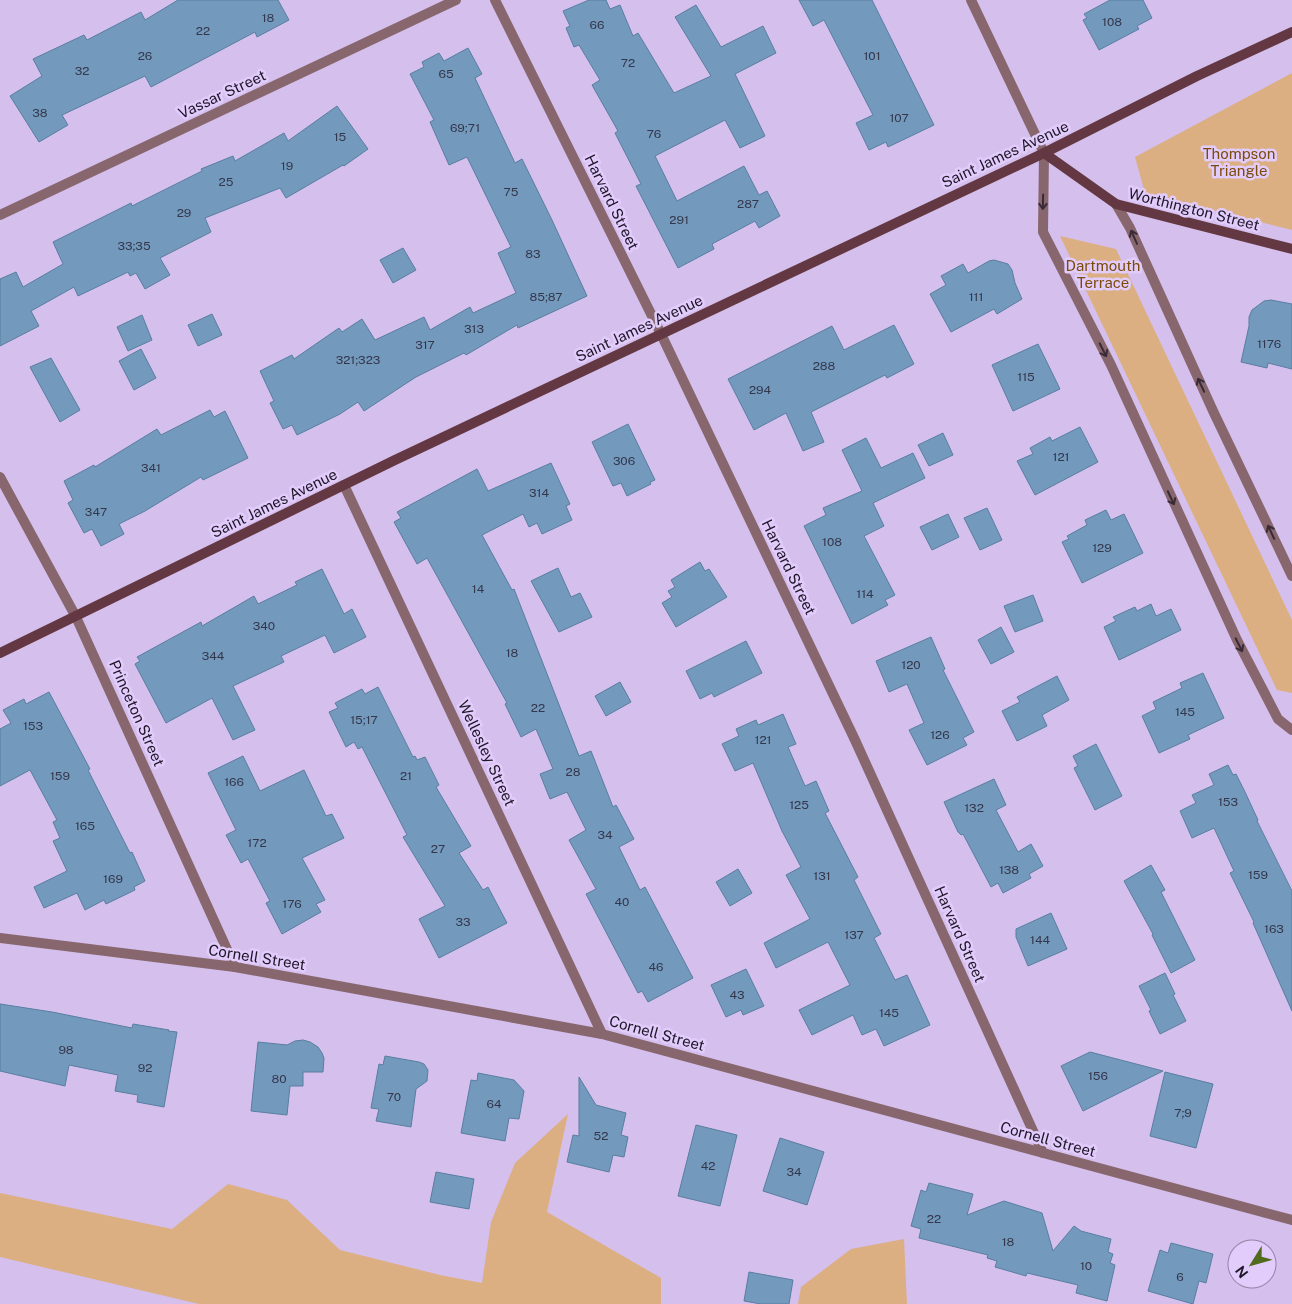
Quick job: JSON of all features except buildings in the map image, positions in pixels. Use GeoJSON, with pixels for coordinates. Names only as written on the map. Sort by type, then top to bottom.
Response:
{"type":"FeatureCollection","features":[{"type":"Feature","properties":{"kind":"main road","name":"Saint James Avenue"},"geometry":{"type":"LineString","coordinates":[[0,653],[344,485],[1044,153],[1197,76],[1292,32]]}},
{"type":"Feature","properties":{"kind":"main road","name":"Worthington Street"},"geometry":{"type":"LineString","coordinates":[[1044,153],[1116,204],[1292,249]]}},
{"type":"Feature","properties":{"kind":"street","name":"Vassar Street"},"geometry":{"type":"LineString","coordinates":[[0,214],[456,0]]}},
{"type":"Feature","properties":{"kind":"street","name":"Harvard Street"},"geometry":{"type":"LineString","coordinates":[[495,0],[661,334],[855,740],[1043,1153]]}},
{"type":"Feature","properties":{"kind":"street"},"geometry":{"type":"LineString","coordinates":[[971,0],[1044,153],[1043,232],[1111,365],[1237,640],[1278,719],[1292,730]]}},
{"type":"Feature","properties":{"kind":"street"},"geometry":{"type":"LineString","coordinates":[[1116,204],[1130,228],[1214,413],[1292,576]]}},
{"type":"Feature","properties":{"kind":"street","name":"Princeton Street"},"geometry":{"type":"LineString","coordinates":[[0,477],[76,617],[235,967]]}},
{"type":"Feature","properties":{"kind":"street","name":"Wellesley Street"},"geometry":{"type":"LineString","coordinates":[[344,485],[602,1034]]}},
{"type":"Feature","properties":{"kind":"street","name":"Cornell Street"},"geometry":{"type":"LineString","coordinates":[[0,938],[235,967],[602,1034],[1292,1220]]}},
{"type":"Feature","properties":{"kind":"green space","name":"Thompson Triangle"},"geometry":{"type":"Polygon","coordinates":[[[1292,73],[1292,230],[1145,193],[1135,157],[1292,73]]]}},
{"type":"Feature","properties":{"kind":"green space","name":"Dartmouth Terrace"},"geometry":{"type":"Polygon","coordinates":[[[1060,236],[1116,249],[1292,620],[1292,693],[1277,690],[1060,236]]]}},
{"type":"Feature","properties":{"kind":"green space"},"geometry":{"type":"Polygon","coordinates":[[[568,1114],[547,1212],[661,1278],[661,1304],[199,1304],[0,1257],[0,1193],[172,1229],[228,1184],[287,1200],[340,1250],[440,1275],[482,1283],[491,1222],[515,1163],[568,1114]]]}},
{"type":"Feature","properties":{"kind":"green space"},"geometry":{"type":"Polygon","coordinates":[[[904,1239],[907,1304],[798,1304],[801,1287],[851,1249],[904,1239]]]}}]}
